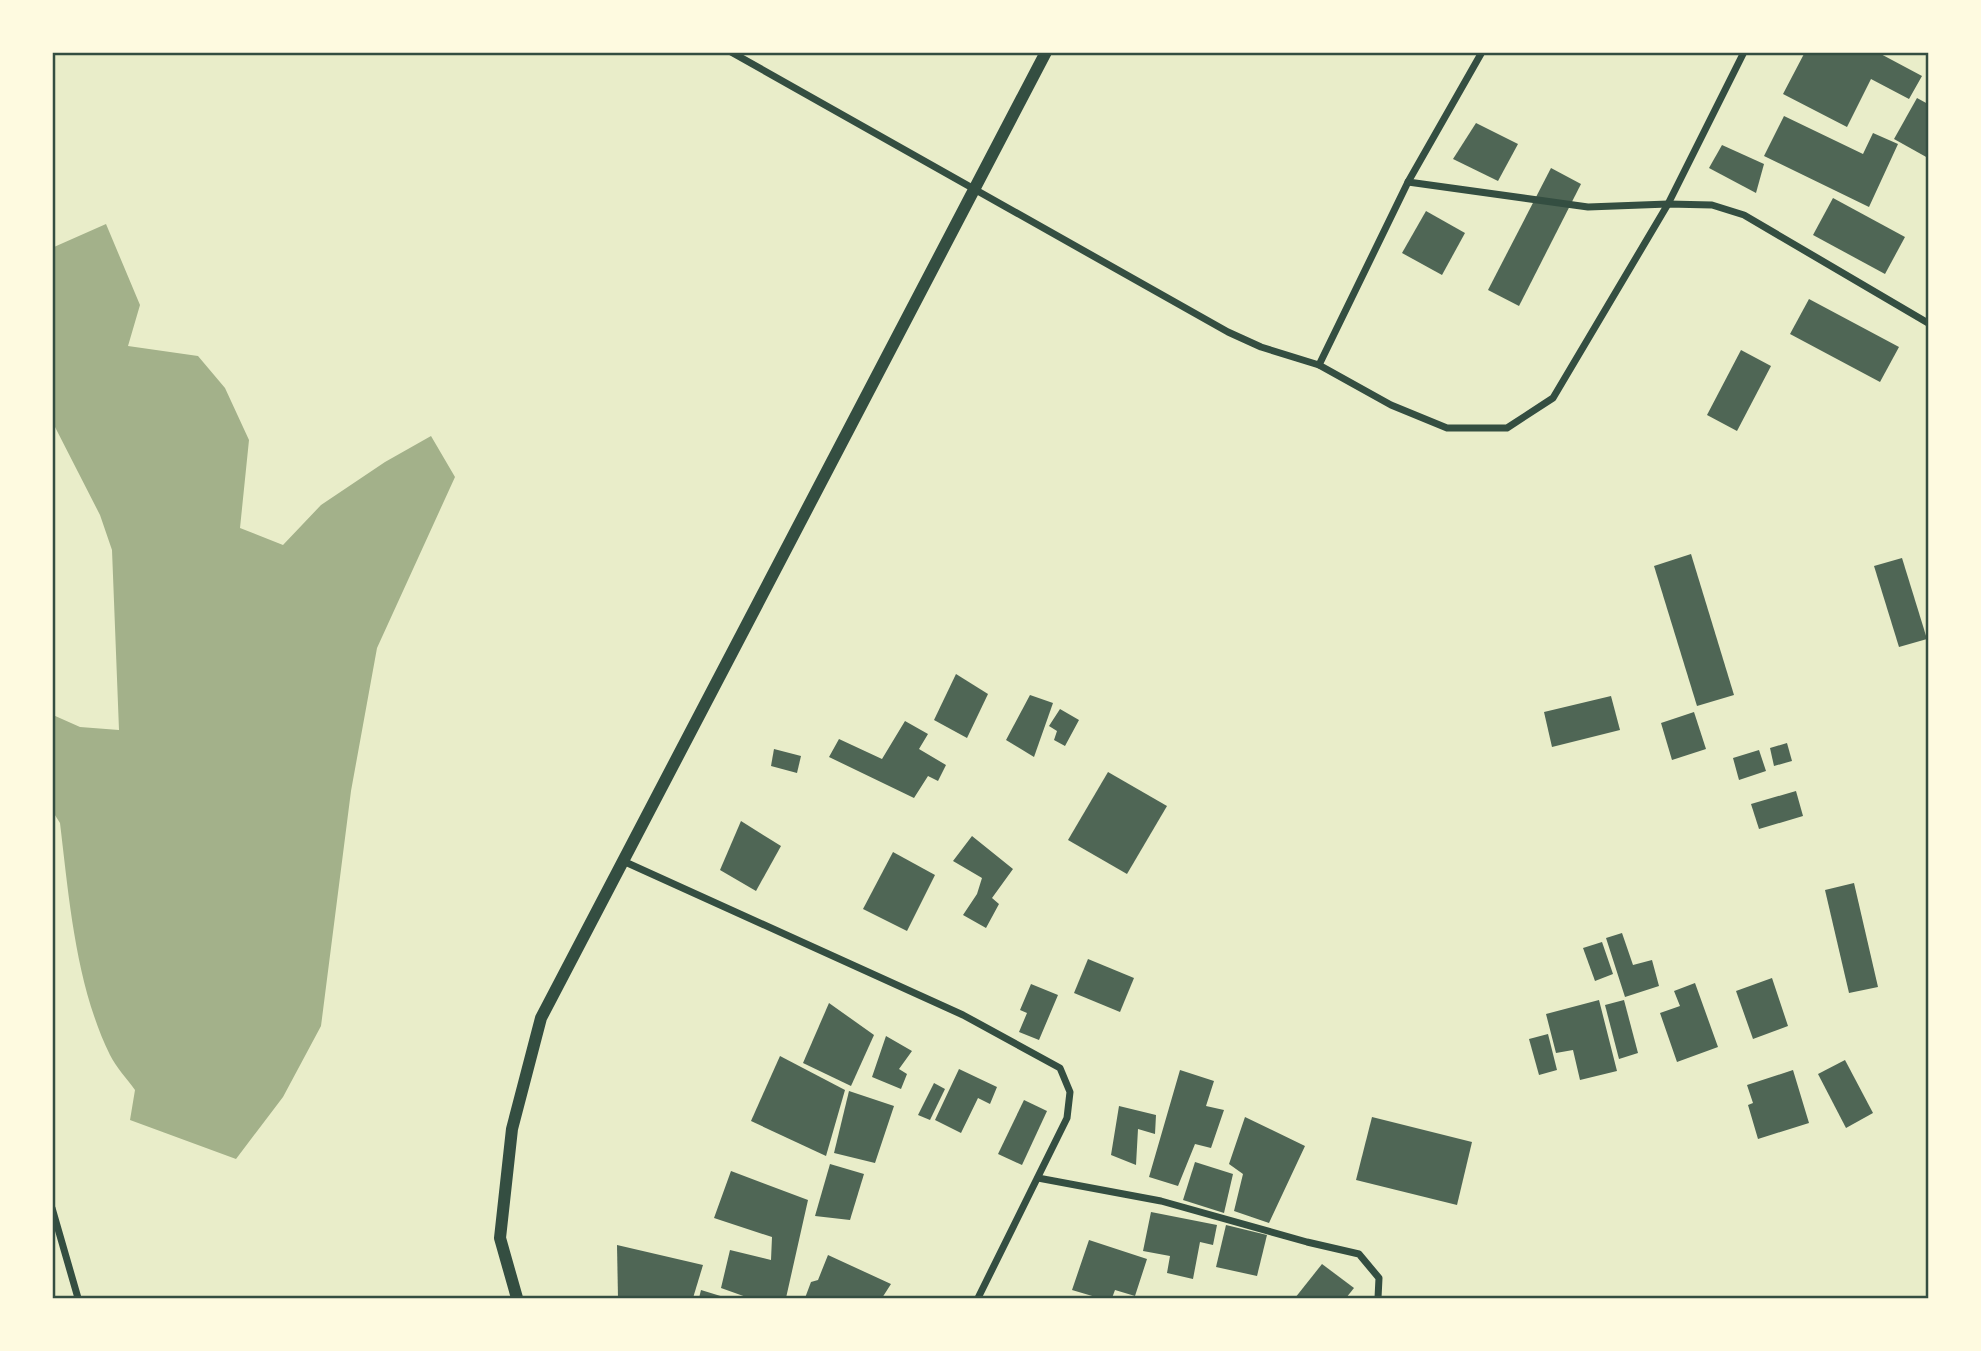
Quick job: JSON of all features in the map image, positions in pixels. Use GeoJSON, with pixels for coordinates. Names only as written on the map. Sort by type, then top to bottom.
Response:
{"type":"FeatureCollection","features":[{"type":"Feature","properties":{"kind":"street"},"geometry":{"type":"LineString","coordinates":[[731,52],[1228,332],[1261,347],[1319,365],[1391,405],[1447,428],[1507,428],[1553,398],[1668,204],[1744,52]]}},
{"type":"Feature","properties":{"kind":"street"},"geometry":{"type":"LineString","coordinates":[[517,1298],[500,1238],[512,1129],[541,1018],[1046,52]]}},
{"type":"Feature","properties":{"kind":"street"},"geometry":{"type":"LineString","coordinates":[[1319,365],[1408,182],[1482,52]]}},
{"type":"Feature","properties":{"kind":"street"},"geometry":{"type":"LineString","coordinates":[[1408,182],[1588,208],[1712,205],[1744,215],[1928,323]]}},
{"type":"Feature","properties":{"kind":"street"},"geometry":{"type":"LineString","coordinates":[[623,861],[964,1015],[1060,1068],[1070,1092],[1067,1118],[978,1298]]}},
{"type":"Feature","properties":{"kind":"street"},"geometry":{"type":"LineString","coordinates":[[1038,1178],[1161,1201],[1359,1254],[1379,1278],[1378,1298]]}},
{"type":"Feature","properties":{"kind":"street"},"geometry":{"type":"LineString","coordinates":[[52,1208],[78,1298]]}},
{"type":"Feature","properties":{"kind":"shaded area"},"geometry":{"type":"Polygon","coordinates":[[[106,224],[140,305],[128,346],[198,356],[225,388],[249,440],[240,528],[283,545],[321,505],[385,462],[431,436],[455,477],[377,648],[351,791],[321,1026],[283,1097],[236,1159],[130,1120],[135,1090],[110,1055],[89,1000],[76,941],[60,823],[53,812],[53,715],[80,727],[119,730],[112,550],[100,515],[55,427],[52,411],[54,247],[106,224]]]}},
{"type":"Feature","properties":{"kind":"building"},"geometry":{"type":"Polygon","coordinates":[[[1805,52],[1877,52],[1922,76],[1909,99],[1871,79],[1847,127],[1783,94],[1805,52]]]}},
{"type":"Feature","properties":{"kind":"building"},"geometry":{"type":"Polygon","coordinates":[[[1917,98],[1928,104],[1928,158],[1894,139],[1917,98]]]}},
{"type":"Feature","properties":{"kind":"building"},"geometry":{"type":"Polygon","coordinates":[[[1784,116],[1863,154],[1873,133],[1898,144],[1869,207],[1764,156],[1784,116]]]}},
{"type":"Feature","properties":{"kind":"building"},"geometry":{"type":"Polygon","coordinates":[[[1476,123],[1518,144],[1498,181],[1453,159],[1476,123]]]}},
{"type":"Feature","properties":{"kind":"building"},"geometry":{"type":"Polygon","coordinates":[[[1722,145],[1764,164],[1756,193],[1709,168],[1722,145]]]}},
{"type":"Feature","properties":{"kind":"building"},"geometry":{"type":"Polygon","coordinates":[[[1551,168],[1581,184],[1519,306],[1488,290],[1551,168]]]}},
{"type":"Feature","properties":{"kind":"building"},"geometry":{"type":"Polygon","coordinates":[[[1833,198],[1905,237],[1885,274],[1813,235],[1833,198]]]}},
{"type":"Feature","properties":{"kind":"building"},"geometry":{"type":"Polygon","coordinates":[[[1426,211],[1465,233],[1442,275],[1402,253],[1426,211]]]}},
{"type":"Feature","properties":{"kind":"building"},"geometry":{"type":"Polygon","coordinates":[[[1809,299],[1899,347],[1880,382],[1790,334],[1809,299]]]}},
{"type":"Feature","properties":{"kind":"building"},"geometry":{"type":"Polygon","coordinates":[[[1741,350],[1771,366],[1737,431],[1707,415],[1741,350]]]}},
{"type":"Feature","properties":{"kind":"building"},"geometry":{"type":"Polygon","coordinates":[[[1691,554],[1734,695],[1697,706],[1654,566],[1691,554]]]}},
{"type":"Feature","properties":{"kind":"building"},"geometry":{"type":"Polygon","coordinates":[[[1902,558],[1927,639],[1899,647],[1874,566],[1902,558]]]}},
{"type":"Feature","properties":{"kind":"building"},"geometry":{"type":"Polygon","coordinates":[[[956,674],[988,694],[967,738],[934,720],[956,674]]]}},
{"type":"Feature","properties":{"kind":"building"},"geometry":{"type":"Polygon","coordinates":[[[1030,695],[1053,703],[1034,757],[1006,740],[1030,695]]]}},
{"type":"Feature","properties":{"kind":"building"},"geometry":{"type":"Polygon","coordinates":[[[1611,696],[1620,730],[1552,747],[1544,712],[1611,696]]]}},
{"type":"Feature","properties":{"kind":"building"},"geometry":{"type":"Polygon","coordinates":[[[1060,709],[1079,720],[1065,746],[1054,740],[1057,731],[1049,726],[1060,709]]]}},
{"type":"Feature","properties":{"kind":"building"},"geometry":{"type":"Polygon","coordinates":[[[1694,712],[1706,749],[1672,760],[1661,723],[1694,712]]]}},
{"type":"Feature","properties":{"kind":"building"},"geometry":{"type":"Polygon","coordinates":[[[905,721],[928,734],[919,749],[946,765],[938,781],[928,776],[914,798],[829,757],[839,739],[882,759],[905,721]]]}},
{"type":"Feature","properties":{"kind":"building"},"geometry":{"type":"Polygon","coordinates":[[[1787,743],[1792,761],[1774,766],[1770,748],[1787,743]]]}},
{"type":"Feature","properties":{"kind":"building"},"geometry":{"type":"Polygon","coordinates":[[[774,749],[801,756],[797,773],[771,766],[774,749]]]}},
{"type":"Feature","properties":{"kind":"building"},"geometry":{"type":"Polygon","coordinates":[[[1759,750],[1766,771],[1739,780],[1733,758],[1759,750]]]}},
{"type":"Feature","properties":{"kind":"building"},"geometry":{"type":"Polygon","coordinates":[[[1108,772],[1167,806],[1127,874],[1068,840],[1108,772]]]}},
{"type":"Feature","properties":{"kind":"building"},"geometry":{"type":"Polygon","coordinates":[[[1796,791],[1803,816],[1759,829],[1751,804],[1796,791]]]}},
{"type":"Feature","properties":{"kind":"building"},"geometry":{"type":"Polygon","coordinates":[[[741,821],[781,846],[756,891],[720,870],[741,821]]]}},
{"type":"Feature","properties":{"kind":"building"},"geometry":{"type":"Polygon","coordinates":[[[972,836],[1013,869],[992,898],[999,904],[986,928],[963,915],[977,894],[982,878],[953,861],[972,836]]]}},
{"type":"Feature","properties":{"kind":"building"},"geometry":{"type":"Polygon","coordinates":[[[893,852],[935,875],[907,931],[863,909],[893,852]]]}},
{"type":"Feature","properties":{"kind":"building"},"geometry":{"type":"Polygon","coordinates":[[[1854,883],[1878,987],[1849,993],[1825,890],[1854,883]]]}},
{"type":"Feature","properties":{"kind":"building"},"geometry":{"type":"Polygon","coordinates":[[[1622,933],[1633,965],[1652,960],[1659,986],[1625,997],[1606,938],[1622,933]]]}},
{"type":"Feature","properties":{"kind":"building"},"geometry":{"type":"Polygon","coordinates":[[[1602,942],[1613,974],[1595,981],[1583,948],[1602,942]]]}},
{"type":"Feature","properties":{"kind":"building"},"geometry":{"type":"Polygon","coordinates":[[[1088,959],[1134,978],[1120,1012],[1074,993],[1088,959]]]}},
{"type":"Feature","properties":{"kind":"building"},"geometry":{"type":"Polygon","coordinates":[[[1772,978],[1788,1026],[1753,1039],[1736,991],[1772,978]]]}},
{"type":"Feature","properties":{"kind":"building"},"geometry":{"type":"Polygon","coordinates":[[[1695,983],[1718,1047],[1677,1062],[1660,1013],[1680,1006],[1674,991],[1695,983]]]}},
{"type":"Feature","properties":{"kind":"building"},"geometry":{"type":"Polygon","coordinates":[[[1031,984],[1058,995],[1039,1040],[1019,1032],[1027,1013],[1020,1010],[1031,984]]]}},
{"type":"Feature","properties":{"kind":"building"},"geometry":{"type":"Polygon","coordinates":[[[1599,1000],[1617,1071],[1580,1080],[1573,1050],[1556,1053],[1546,1014],[1599,1000]]]}},
{"type":"Feature","properties":{"kind":"building"},"geometry":{"type":"Polygon","coordinates":[[[1624,1000],[1638,1053],[1619,1059],[1605,1005],[1624,1000]]]}},
{"type":"Feature","properties":{"kind":"building"},"geometry":{"type":"Polygon","coordinates":[[[829,1003],[874,1035],[851,1086],[803,1063],[829,1003]]]}},
{"type":"Feature","properties":{"kind":"building"},"geometry":{"type":"Polygon","coordinates":[[[1548,1034],[1557,1070],[1539,1075],[1529,1039],[1548,1034]]]}},
{"type":"Feature","properties":{"kind":"building"},"geometry":{"type":"Polygon","coordinates":[[[886,1036],[912,1051],[899,1069],[907,1074],[901,1089],[872,1077],[886,1036]]]}},
{"type":"Feature","properties":{"kind":"building"},"geometry":{"type":"Polygon","coordinates":[[[780,1056],[845,1090],[826,1156],[751,1121],[780,1056]]]}},
{"type":"Feature","properties":{"kind":"building"},"geometry":{"type":"Polygon","coordinates":[[[1845,1060],[1873,1113],[1846,1128],[1818,1074],[1845,1060]]]}},
{"type":"Feature","properties":{"kind":"building"},"geometry":{"type":"Polygon","coordinates":[[[959,1069],[997,1087],[990,1104],[978,1098],[961,1133],[935,1120],[959,1069]]]}},
{"type":"Feature","properties":{"kind":"building"},"geometry":{"type":"Polygon","coordinates":[[[1180,1070],[1214,1081],[1206,1106],[1224,1110],[1211,1148],[1195,1144],[1178,1186],[1149,1177],[1180,1070]]]}},
{"type":"Feature","properties":{"kind":"building"},"geometry":{"type":"Polygon","coordinates":[[[1793,1070],[1809,1123],[1758,1139],[1748,1105],[1753,1103],[1747,1085],[1793,1070]]]}},
{"type":"Feature","properties":{"kind":"building"},"geometry":{"type":"Polygon","coordinates":[[[934,1083],[945,1089],[930,1120],[918,1115],[934,1083]]]}},
{"type":"Feature","properties":{"kind":"building"},"geometry":{"type":"Polygon","coordinates":[[[849,1091],[894,1106],[875,1163],[834,1153],[849,1091]]]}},
{"type":"Feature","properties":{"kind":"building"},"geometry":{"type":"Polygon","coordinates":[[[1024,1100],[1047,1111],[1022,1165],[998,1154],[1024,1100]]]}},
{"type":"Feature","properties":{"kind":"building"},"geometry":{"type":"Polygon","coordinates":[[[1119,1106],[1156,1115],[1155,1134],[1138,1129],[1136,1165],[1111,1155],[1119,1106]]]}},
{"type":"Feature","properties":{"kind":"building"},"geometry":{"type":"Polygon","coordinates":[[[1245,1117],[1305,1146],[1269,1223],[1234,1211],[1243,1174],[1229,1164],[1245,1117]]]}},
{"type":"Feature","properties":{"kind":"building"},"geometry":{"type":"Polygon","coordinates":[[[1372,1117],[1472,1142],[1457,1205],[1356,1180],[1372,1117]]]}},
{"type":"Feature","properties":{"kind":"building"},"geometry":{"type":"Polygon","coordinates":[[[1195,1162],[1233,1174],[1224,1213],[1183,1200],[1195,1162]]]}},
{"type":"Feature","properties":{"kind":"building"},"geometry":{"type":"Polygon","coordinates":[[[830,1164],[864,1174],[850,1220],[815,1216],[830,1164]]]}},
{"type":"Feature","properties":{"kind":"building"},"geometry":{"type":"Polygon","coordinates":[[[731,1171],[808,1200],[786,1298],[749,1298],[721,1288],[730,1250],[771,1260],[772,1237],[714,1218],[731,1171]]]}},
{"type":"Feature","properties":{"kind":"building"},"geometry":{"type":"Polygon","coordinates":[[[1151,1212],[1217,1225],[1213,1245],[1200,1242],[1193,1279],[1167,1273],[1170,1256],[1143,1251],[1151,1212]]]}},
{"type":"Feature","properties":{"kind":"building"},"geometry":{"type":"Polygon","coordinates":[[[1226,1225],[1267,1235],[1257,1276],[1216,1267],[1226,1225]]]}},
{"type":"Feature","properties":{"kind":"building"},"geometry":{"type":"Polygon","coordinates":[[[1089,1240],[1147,1259],[1135,1296],[1115,1290],[1112,1298],[1099,1298],[1072,1290],[1089,1240]]]}},
{"type":"Feature","properties":{"kind":"building"},"geometry":{"type":"Polygon","coordinates":[[[617,1245],[703,1265],[693,1298],[618,1298],[617,1245]]]}},
{"type":"Feature","properties":{"kind":"building"},"geometry":{"type":"Polygon","coordinates":[[[828,1255],[891,1284],[882,1298],[805,1298],[811,1282],[818,1280],[828,1255]]]}},
{"type":"Feature","properties":{"kind":"building"},"geometry":{"type":"Polygon","coordinates":[[[1322,1264],[1354,1288],[1346,1298],[1295,1298],[1322,1264]]]}},
{"type":"Feature","properties":{"kind":"building"},"geometry":{"type":"Polygon","coordinates":[[[701,1290],[727,1298],[699,1298],[701,1290]]]}}]}
